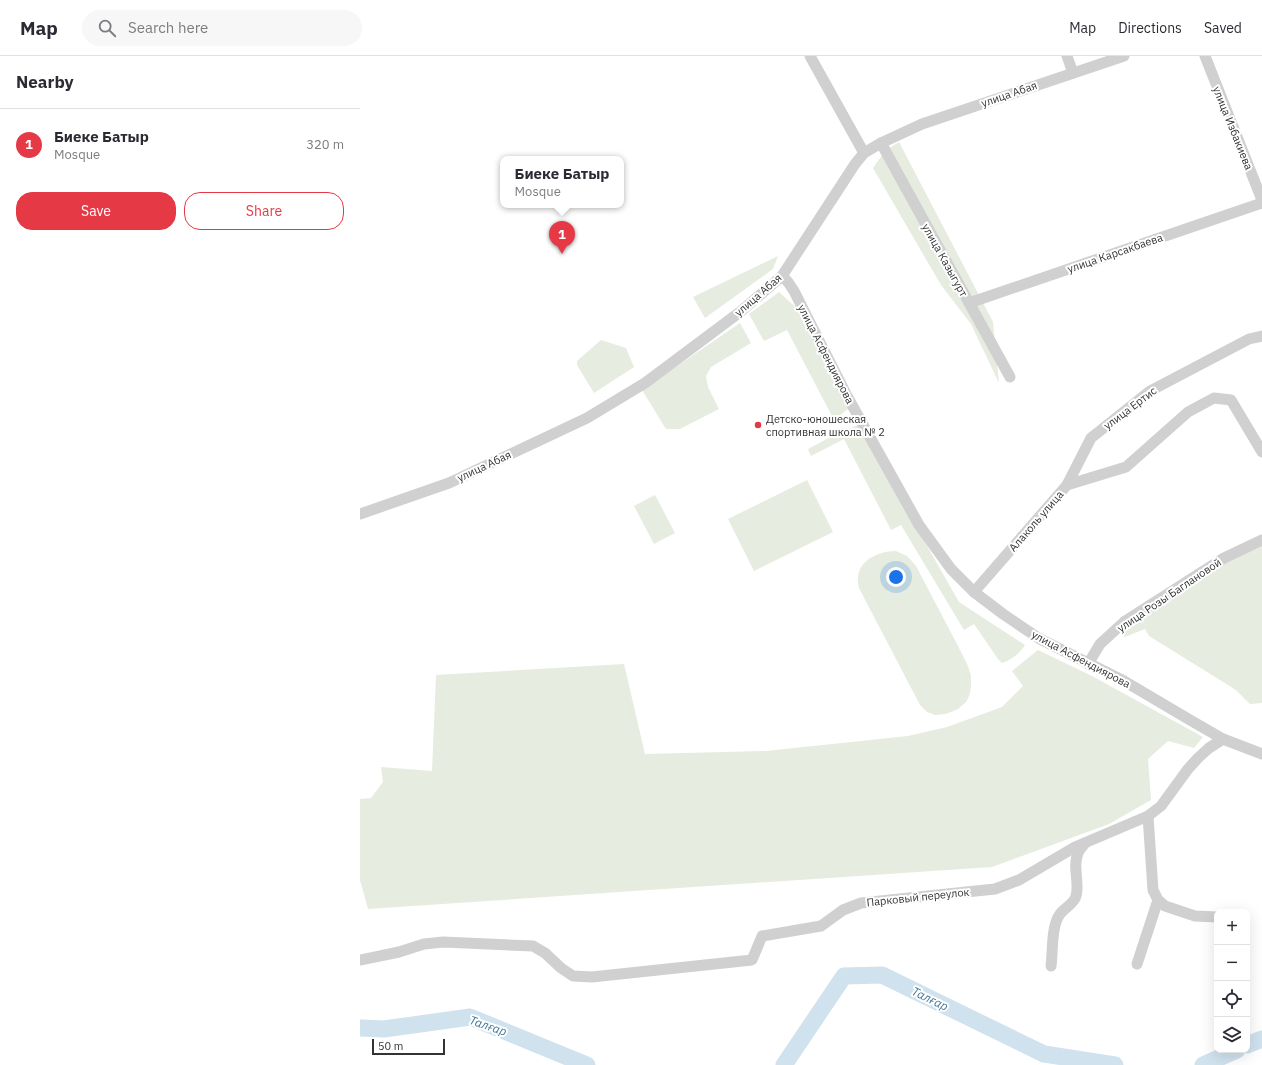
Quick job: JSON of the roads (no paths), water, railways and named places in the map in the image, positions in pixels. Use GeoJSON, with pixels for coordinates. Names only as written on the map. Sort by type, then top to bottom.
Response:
{"type":"FeatureCollection","features":[{"type":"Feature","properties":{"kind":"street"},"geometry":{"type":"LineString","coordinates":[[810,56],[864,153]]}},
{"type":"Feature","properties":{"kind":"street"},"geometry":{"type":"LineString","coordinates":[[1067,56],[1073,73]]}},
{"type":"Feature","properties":{"kind":"street","name":"улица Абая"},"geometry":{"type":"LineString","coordinates":[[360,514],[449,483],[587,418],[645,383],[740,312],[782,276],[855,164],[864,153],[881,142],[922,124],[1124,56]]}},
{"type":"Feature","properties":{"kind":"street","name":"улица Избакиева"},"geometry":{"type":"LineString","coordinates":[[1205,56],[1262,202]]}},
{"type":"Feature","properties":{"kind":"street","name":"улица Казыгурт"},"geometry":{"type":"LineString","coordinates":[[881,142],[1010,377]]}},
{"type":"Feature","properties":{"kind":"street","name":"улица Карсакбаева"},"geometry":{"type":"LineString","coordinates":[[969,303],[1262,202]]}},
{"type":"Feature","properties":{"kind":"street","name":"улица Асфендиярова"},"geometry":{"type":"LineString","coordinates":[[782,276],[794,291],[847,396],[919,525],[951,569],[974,592],[1040,639],[1124,681],[1223,739],[1262,754]]}},
{"type":"Feature","properties":{"kind":"street","name":"улица Ертис"},"geometry":{"type":"LineString","coordinates":[[1067,485],[1091,438],[1150,390],[1249,339],[1262,336]]}},
{"type":"Feature","properties":{"kind":"street","name":"Алаколь улица"},"geometry":{"type":"LineString","coordinates":[[974,592],[1067,485],[1126,467],[1188,412],[1214,398],[1231,400],[1262,452]]}},
{"type":"Feature","properties":{"kind":"street","name":"улица Розы Баглановой"},"geometry":{"type":"LineString","coordinates":[[1088,664],[1100,644],[1124,622],[1224,558],[1262,540]]}},
{"type":"Feature","properties":{"kind":"street","name":"Парковый переулок"},"geometry":{"type":"LineString","coordinates":[[360,960],[399,952],[424,944],[443,942],[533,946],[546,954],[561,968],[573,976],[592,978],[752,960],[762,936],[821,926],[843,910],[861,903],[995,889],[1019,880],[1076,847],[1148,816],[1161,806],[1188,768],[1209,748],[1223,739]]}},
{"type":"Feature","properties":{"kind":"street"},"geometry":{"type":"LineString","coordinates":[[1148,816],[1153,890],[1158,900],[1165,906],[1195,916],[1214,917]]}},
{"type":"Feature","properties":{"kind":"street"},"geometry":{"type":"LineString","coordinates":[[1051,966],[1055,924],[1060,914],[1076,897],[1076,864],[1078,853],[1086,843]]}},
{"type":"Feature","properties":{"kind":"street"},"geometry":{"type":"LineString","coordinates":[[1137,964],[1158,900]]}},
{"type":"Feature","properties":{"kind":"waterway","name":"Талғар"},"geometry":{"type":"LineString","coordinates":[[784,1065],[844,976],[882,975],[1044,1054],[1115,1065]]}},
{"type":"Feature","properties":{"kind":"waterway","name":"Талғар"},"geometry":{"type":"LineString","coordinates":[[360,1028],[384,1029],[470,1017],[587,1065]]}},
{"type":"Feature","properties":{"kind":"waterway","name":"Талғар"},"geometry":{"type":"LineString","coordinates":[[1250,1044],[1262,1039]]}},
{"type":"Feature","properties":{"kind":"waterway","name":"Талғар"},"geometry":{"type":"LineString","coordinates":[[1203,1065],[1230,1053]]}},
{"type":"Feature","properties":{"kind":"place","name":"Биеке Батыр"},"geometry":{"type":"Point","coordinates":[562,254]}},
{"type":"Feature","properties":{"kind":"place","name":"Детско-юношеская спортивная школа № 2"},"geometry":{"type":"Point","coordinates":[758,425]}}]}
